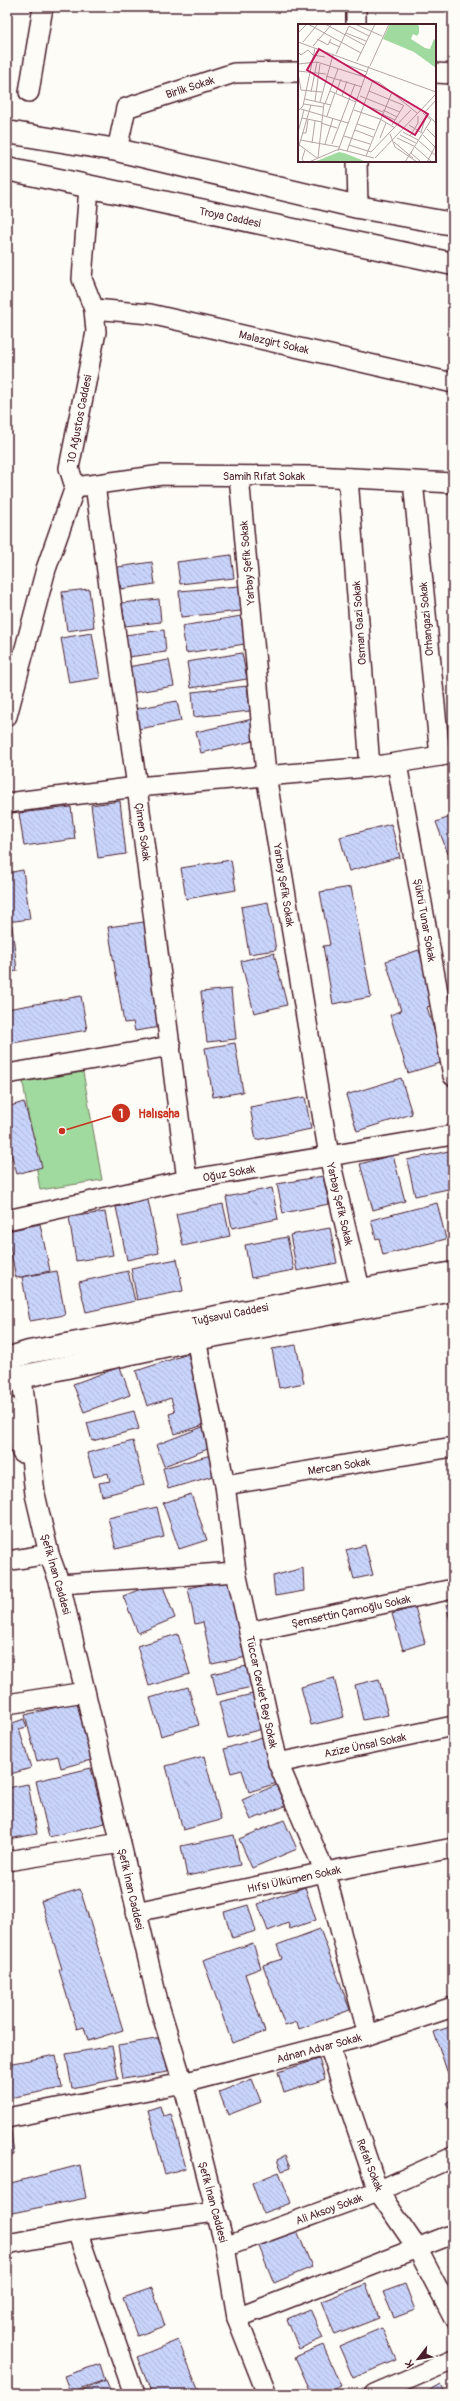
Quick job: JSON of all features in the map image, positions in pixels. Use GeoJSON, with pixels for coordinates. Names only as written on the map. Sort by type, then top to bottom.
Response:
{"type":"FeatureCollection","features":[{"type":"Feature","properties":{"kind":"main road"},"geometry":{"type":"LineString","coordinates":[[7,132],[117,150],[358,208],[453,224]]}},
{"type":"Feature","properties":{"kind":"main road","name":"Troya Caddesi"},"geometry":{"type":"LineString","coordinates":[[7,169],[453,264]]}},
{"type":"Feature","properties":{"kind":"main road","name":"Tuğsavul Caddesi"},"geometry":{"type":"LineString","coordinates":[[7,1359],[30,1352],[360,1289],[453,1273]]}},
{"type":"Feature","properties":{"kind":"main road"},"geometry":{"type":"LineString","coordinates":[[14,1378],[196,1338],[453,1290]]}},
{"type":"Feature","properties":{"kind":"street"},"geometry":{"type":"LineString","coordinates":[[29,92],[43,7]]}},
{"type":"Feature","properties":{"kind":"street"},"geometry":{"type":"LineString","coordinates":[[356,7],[356,24]]}},
{"type":"Feature","properties":{"kind":"street","name":"Birlik Sokak"},"geometry":{"type":"LineString","coordinates":[[117,150],[126,108],[234,73],[298,72]]}},
{"type":"Feature","properties":{"kind":"street"},"geometry":{"type":"LineString","coordinates":[[436,73],[453,74]]}},
{"type":"Feature","properties":{"kind":"street"},"geometry":{"type":"LineString","coordinates":[[357,162],[358,208]]}},
{"type":"Feature","properties":{"kind":"street","name":"10 Ağustos Caddesi"},"geometry":{"type":"LineString","coordinates":[[75,487],[69,468],[96,332],[94,309],[82,279],[89,187]]}},
{"type":"Feature","properties":{"kind":"street","name":"Malazgirt Sokak"},"geometry":{"type":"LineString","coordinates":[[94,309],[150,314],[453,383]]}},
{"type":"Feature","properties":{"kind":"street","name":"Samih Rıfat Sokak"},"geometry":{"type":"LineString","coordinates":[[75,487],[162,476],[348,478],[453,483]]}},
{"type":"Feature","properties":{"kind":"street","name":"Yarbay Şefik Sokak"},"geometry":{"type":"LineString","coordinates":[[240,476],[266,775],[329,1156],[360,1289]]}},
{"type":"Feature","properties":{"kind":"street","name":"Osman Gazi Sokak"},"geometry":{"type":"LineString","coordinates":[[348,478],[370,767]]}},
{"type":"Feature","properties":{"kind":"street","name":"Orhangazi Sokak"},"geometry":{"type":"LineString","coordinates":[[413,481],[446,755]]}},
{"type":"Feature","properties":{"kind":"street","name":"Çimen Sokak"},"geometry":{"type":"LineString","coordinates":[[95,485],[137,787],[187,1180]]}},
{"type":"Feature","properties":{"kind":"street"},"geometry":{"type":"LineString","coordinates":[[7,716],[46,569],[75,487]]}},
{"type":"Feature","properties":{"kind":"street"},"geometry":{"type":"LineString","coordinates":[[7,803],[137,787],[370,767],[397,764],[446,755]]}},
{"type":"Feature","properties":{"kind":"street","name":"Şükrü Tunar Sokak"},"geometry":{"type":"LineString","coordinates":[[397,764],[453,1076]]}},
{"type":"Feature","properties":{"kind":"street"},"geometry":{"type":"LineString","coordinates":[[7,1074],[171,1046]]}},
{"type":"Feature","properties":{"kind":"street","name":"Oğuz Sokak"},"geometry":{"type":"LineString","coordinates":[[7,1220],[187,1180],[453,1135]]}},
{"type":"Feature","properties":{"kind":"street","name":"Tüccar Cevdet Bey Sokak"},"geometry":{"type":"LineString","coordinates":[[196,1338],[225,1485],[236,1572],[278,1763],[325,1872],[368,2035]]}},
{"type":"Feature","properties":{"kind":"street","name":"Şefik İnan Caddesi"},"geometry":{"type":"LineString","coordinates":[[14,1378],[34,1494],[49,1554],[60,1584],[158,2002],[183,2083],[225,2247],[237,2318],[267,2394]]}},
{"type":"Feature","properties":{"kind":"street"},"geometry":{"type":"LineString","coordinates":[[7,1406],[34,1494]]}},
{"type":"Feature","properties":{"kind":"street","name":"Mercan Sokak"},"geometry":{"type":"LineString","coordinates":[[225,1485],[453,1447]]}},
{"type":"Feature","properties":{"kind":"street"},"geometry":{"type":"LineString","coordinates":[[7,1561],[49,1554]]}},
{"type":"Feature","properties":{"kind":"street"},"geometry":{"type":"LineString","coordinates":[[60,1584],[236,1572]]}},
{"type":"Feature","properties":{"kind":"street","name":"Şemsettin Çamoğlu Sokak"},"geometry":{"type":"LineString","coordinates":[[249,1632],[453,1589]]}},
{"type":"Feature","properties":{"kind":"street"},"geometry":{"type":"LineString","coordinates":[[7,1704],[85,1692]]}},
{"type":"Feature","properties":{"kind":"street","name":"Azize Ünsal Sokak"},"geometry":{"type":"LineString","coordinates":[[278,1763],[453,1726]]}},
{"type":"Feature","properties":{"kind":"street"},"geometry":{"type":"LineString","coordinates":[[7,1861],[121,1843]]}},
{"type":"Feature","properties":{"kind":"street","name":"Hıfsı Ülkümen Sokak"},"geometry":{"type":"LineString","coordinates":[[136,1912],[325,1872],[453,1848]]}},
{"type":"Feature","properties":{"kind":"street","name":"Adnan Advar Sokak"},"geometry":{"type":"LineString","coordinates":[[7,2118],[183,2083],[329,2046],[368,2035],[453,2007]]}},
{"type":"Feature","properties":{"kind":"street","name":"Refah Sokak"},"geometry":{"type":"LineString","coordinates":[[329,2046],[378,2191],[417,2248],[453,2317]]}},
{"type":"Feature","properties":{"kind":"street","name":"Ali Aksoy Sokak"},"geometry":{"type":"LineString","coordinates":[[225,2247],[378,2191],[453,2157]]}},
{"type":"Feature","properties":{"kind":"street"},"geometry":{"type":"LineString","coordinates":[[7,2244],[77,2231],[215,2212]]}},
{"type":"Feature","properties":{"kind":"street"},"geometry":{"type":"LineString","coordinates":[[77,2231],[134,2394]]}},
{"type":"Feature","properties":{"kind":"street"},"geometry":{"type":"LineString","coordinates":[[237,2318],[453,2234]]}},
{"type":"Feature","properties":{"kind":"street"},"geometry":{"type":"LineString","coordinates":[[374,2394],[453,2360]]}},
{"type":"Feature","properties":{"kind":"green space"},"geometry":{"type":"Polygon","coordinates":[[[83,1072],[102,1180],[40,1190],[23,1082],[83,1072]]]}},
{"type":"Feature","properties":{"kind":"building"},"geometry":{"type":"Polygon","coordinates":[[[231,555],[234,578],[180,584],[177,562],[231,555]]]}},
{"type":"Feature","properties":{"kind":"building"},"geometry":{"type":"Polygon","coordinates":[[[152,562],[155,584],[121,589],[118,567],[152,562]]]}},
{"type":"Feature","properties":{"kind":"building"},"geometry":{"type":"Polygon","coordinates":[[[239,586],[241,611],[181,617],[179,591],[239,586]]]}},
{"type":"Feature","properties":{"kind":"building"},"geometry":{"type":"Polygon","coordinates":[[[89,589],[94,627],[67,631],[62,592],[89,589]]]}},
{"type":"Feature","properties":{"kind":"building"},"geometry":{"type":"Polygon","coordinates":[[[159,599],[161,622],[125,626],[122,603],[159,599]]]}},
{"type":"Feature","properties":{"kind":"building"},"geometry":{"type":"Polygon","coordinates":[[[241,616],[245,644],[186,653],[182,626],[241,616]]]}},
{"type":"Feature","properties":{"kind":"building"},"geometry":{"type":"Polygon","coordinates":[[[164,630],[166,652],[128,657],[125,635],[164,630]]]}},
{"type":"Feature","properties":{"kind":"building"},"geometry":{"type":"Polygon","coordinates":[[[92,633],[100,678],[69,683],[61,638],[92,633]]]}},
{"type":"Feature","properties":{"kind":"building"},"geometry":{"type":"Polygon","coordinates":[[[242,653],[247,679],[191,688],[187,662],[242,653]]]}},
{"type":"Feature","properties":{"kind":"building"},"geometry":{"type":"Polygon","coordinates":[[[169,660],[174,686],[131,693],[127,667],[169,660]]]}},
{"type":"Feature","properties":{"kind":"building"},"geometry":{"type":"Polygon","coordinates":[[[247,686],[250,711],[194,717],[192,692],[247,686]]]}},
{"type":"Feature","properties":{"kind":"building"},"geometry":{"type":"Polygon","coordinates":[[[177,701],[181,721],[139,729],[135,709],[177,701]]]}},
{"type":"Feature","properties":{"kind":"building"},"geometry":{"type":"Polygon","coordinates":[[[257,718],[262,739],[201,753],[196,732],[257,718]]]}},
{"type":"Feature","properties":{"kind":"building"},"geometry":{"type":"Polygon","coordinates":[[[120,801],[126,854],[98,858],[91,805],[120,801]]]}},
{"type":"Feature","properties":{"kind":"building"},"geometry":{"type":"Polygon","coordinates":[[[71,807],[75,839],[24,846],[19,813],[71,807]]]}},
{"type":"Feature","properties":{"kind":"building"},"geometry":{"type":"Polygon","coordinates":[[[453,816],[453,853],[448,854],[436,822],[453,816]]]}},
{"type":"Feature","properties":{"kind":"building"},"geometry":{"type":"Polygon","coordinates":[[[391,824],[400,857],[349,871],[340,837],[391,824]]]}},
{"type":"Feature","properties":{"kind":"building"},"geometry":{"type":"Polygon","coordinates":[[[231,860],[236,890],[186,899],[181,868],[231,860]]]}},
{"type":"Feature","properties":{"kind":"building"},"geometry":{"type":"Polygon","coordinates":[[[23,870],[30,919],[7,922],[7,873],[23,870]]]}},
{"type":"Feature","properties":{"kind":"building"},"geometry":{"type":"Polygon","coordinates":[[[351,887],[371,997],[333,1004],[323,946],[330,945],[320,892],[351,887]]]}},
{"type":"Feature","properties":{"kind":"building"},"geometry":{"type":"Polygon","coordinates":[[[268,902],[276,950],[249,954],[241,907],[268,902]]]}},
{"type":"Feature","properties":{"kind":"building"},"geometry":{"type":"Polygon","coordinates":[[[144,922],[161,1027],[135,1031],[133,1022],[124,1023],[108,927],[144,922]]]}},
{"type":"Feature","properties":{"kind":"building"},"geometry":{"type":"Polygon","coordinates":[[[12,925],[17,971],[7,973],[7,926],[12,925]]]}},
{"type":"Feature","properties":{"kind":"building"},"geometry":{"type":"Polygon","coordinates":[[[419,950],[436,1004],[427,1007],[444,1062],[408,1073],[390,1015],[401,1011],[386,961],[419,950]]]}},
{"type":"Feature","properties":{"kind":"building"},"geometry":{"type":"Polygon","coordinates":[[[274,953],[287,1005],[254,1013],[241,961],[274,953]]]}},
{"type":"Feature","properties":{"kind":"building"},"geometry":{"type":"Polygon","coordinates":[[[231,989],[236,1039],[207,1042],[201,992],[231,989]]]}},
{"type":"Feature","properties":{"kind":"building"},"geometry":{"type":"Polygon","coordinates":[[[81,996],[87,1030],[7,1044],[7,1009],[81,996]]]}},
{"type":"Feature","properties":{"kind":"building"},"geometry":{"type":"Polygon","coordinates":[[[235,1043],[243,1092],[213,1097],[205,1048],[235,1043]]]}},
{"type":"Feature","properties":{"kind":"building"},"geometry":{"type":"Polygon","coordinates":[[[401,1078],[412,1114],[357,1131],[346,1095],[401,1078]]]}},
{"type":"Feature","properties":{"kind":"building"},"geometry":{"type":"Polygon","coordinates":[[[305,1097],[311,1129],[256,1140],[250,1107],[305,1097]]]}},
{"type":"Feature","properties":{"kind":"building"},"geometry":{"type":"Polygon","coordinates":[[[24,1102],[42,1167],[17,1174],[7,1139],[7,1107],[24,1102]]]}},
{"type":"Feature","properties":{"kind":"building"},"geometry":{"type":"Polygon","coordinates":[[[453,1150],[453,1188],[415,1196],[407,1160],[453,1150]]]}},
{"type":"Feature","properties":{"kind":"building"},"geometry":{"type":"Polygon","coordinates":[[[393,1155],[405,1201],[373,1210],[360,1164],[393,1155]]]}},
{"type":"Feature","properties":{"kind":"building"},"geometry":{"type":"Polygon","coordinates":[[[323,1176],[329,1204],[283,1213],[277,1184],[323,1176]]]}},
{"type":"Feature","properties":{"kind":"building"},"geometry":{"type":"Polygon","coordinates":[[[272,1188],[278,1219],[232,1228],[226,1197],[272,1188]]]}},
{"type":"Feature","properties":{"kind":"building"},"geometry":{"type":"Polygon","coordinates":[[[148,1200],[159,1253],[127,1260],[116,1207],[148,1200]]]}},
{"type":"Feature","properties":{"kind":"building"},"geometry":{"type":"Polygon","coordinates":[[[437,1203],[446,1239],[383,1255],[379,1238],[376,1239],[371,1220],[437,1203]]]}},
{"type":"Feature","properties":{"kind":"building"},"geometry":{"type":"Polygon","coordinates":[[[223,1204],[230,1236],[183,1246],[176,1214],[223,1204]]]}},
{"type":"Feature","properties":{"kind":"building"},"geometry":{"type":"Polygon","coordinates":[[[105,1212],[113,1255],[76,1261],[69,1217],[105,1212]]]}},
{"type":"Feature","properties":{"kind":"building"},"geometry":{"type":"Polygon","coordinates":[[[40,1224],[50,1271],[16,1278],[7,1231],[40,1224]]]}},
{"type":"Feature","properties":{"kind":"building"},"geometry":{"type":"Polygon","coordinates":[[[330,1228],[337,1263],[297,1271],[290,1235],[330,1228]]]}},
{"type":"Feature","properties":{"kind":"building"},"geometry":{"type":"Polygon","coordinates":[[[287,1237],[294,1270],[251,1278],[245,1245],[287,1237]]]}},
{"type":"Feature","properties":{"kind":"building"},"geometry":{"type":"Polygon","coordinates":[[[177,1259],[183,1291],[137,1300],[131,1268],[177,1259]]]}},
{"type":"Feature","properties":{"kind":"building"},"geometry":{"type":"Polygon","coordinates":[[[57,1271],[65,1315],[30,1321],[22,1277],[57,1271]]]}},
{"type":"Feature","properties":{"kind":"building"},"geometry":{"type":"Polygon","coordinates":[[[128,1271],[135,1301],[86,1312],[79,1282],[128,1271]]]}},
{"type":"Feature","properties":{"kind":"building"},"geometry":{"type":"Polygon","coordinates":[[[296,1345],[304,1383],[279,1388],[272,1349],[296,1345]]]}},
{"type":"Feature","properties":{"kind":"building"},"geometry":{"type":"Polygon","coordinates":[[[188,1354],[203,1403],[198,1405],[204,1425],[175,1434],[169,1414],[175,1412],[171,1398],[147,1406],[136,1371],[188,1354]]]}},
{"type":"Feature","properties":{"kind":"building"},"geometry":{"type":"Polygon","coordinates":[[[120,1367],[130,1395],[84,1412],[73,1384],[120,1367]]]}},
{"type":"Feature","properties":{"kind":"building"},"geometry":{"type":"Polygon","coordinates":[[[134,1411],[139,1429],[92,1441],[87,1423],[134,1411]]]}},
{"type":"Feature","properties":{"kind":"building"},"geometry":{"type":"Polygon","coordinates":[[[205,1426],[213,1447],[164,1466],[156,1445],[205,1426]]]}},
{"type":"Feature","properties":{"kind":"building"},"geometry":{"type":"Polygon","coordinates":[[[133,1441],[144,1485],[102,1496],[99,1483],[110,1481],[108,1473],[94,1477],[87,1453],[133,1441]]]}},
{"type":"Feature","properties":{"kind":"building"},"geometry":{"type":"Polygon","coordinates":[[[215,1454],[220,1474],[168,1489],[163,1468],[215,1454]]]}},
{"type":"Feature","properties":{"kind":"building"},"geometry":{"type":"Polygon","coordinates":[[[191,1494],[207,1540],[179,1549],[163,1503],[191,1494]]]}},
{"type":"Feature","properties":{"kind":"building"},"geometry":{"type":"Polygon","coordinates":[[[157,1507],[164,1537],[116,1549],[108,1518],[157,1507]]]}},
{"type":"Feature","properties":{"kind":"building"},"geometry":{"type":"Polygon","coordinates":[[[365,1545],[373,1575],[354,1579],[346,1550],[365,1545]]]}},
{"type":"Feature","properties":{"kind":"building"},"geometry":{"type":"Polygon","coordinates":[[[303,1568],[304,1591],[275,1596],[273,1576],[303,1568]]]}},
{"type":"Feature","properties":{"kind":"building"},"geometry":{"type":"Polygon","coordinates":[[[230,1579],[247,1657],[212,1664],[203,1622],[195,1624],[188,1588],[230,1579]]]}},
{"type":"Feature","properties":{"kind":"building"},"geometry":{"type":"Polygon","coordinates":[[[161,1581],[175,1618],[138,1633],[123,1596],[161,1581]]]}},
{"type":"Feature","properties":{"kind":"building"},"geometry":{"type":"Polygon","coordinates":[[[453,1603],[453,1630],[446,1605],[453,1603]]]}},
{"type":"Feature","properties":{"kind":"building"},"geometry":{"type":"Polygon","coordinates":[[[415,1607],[425,1643],[403,1650],[392,1614],[415,1607]]]}},
{"type":"Feature","properties":{"kind":"building"},"geometry":{"type":"Polygon","coordinates":[[[178,1634],[190,1674],[149,1686],[137,1646],[178,1634]]]}},
{"type":"Feature","properties":{"kind":"building"},"geometry":{"type":"Polygon","coordinates":[[[251,1665],[256,1686],[217,1695],[212,1674],[251,1665]]]}},
{"type":"Feature","properties":{"kind":"building"},"geometry":{"type":"Polygon","coordinates":[[[334,1678],[344,1717],[311,1725],[301,1687],[334,1678]]]}},
{"type":"Feature","properties":{"kind":"building"},"geometry":{"type":"Polygon","coordinates":[[[379,1679],[388,1715],[363,1720],[355,1685],[379,1679]]]}},
{"type":"Feature","properties":{"kind":"building"},"geometry":{"type":"Polygon","coordinates":[[[188,1687],[199,1725],[161,1736],[150,1698],[188,1687]]]}},
{"type":"Feature","properties":{"kind":"building"},"geometry":{"type":"Polygon","coordinates":[[[257,1693],[266,1728],[228,1738],[219,1702],[257,1693]]]}},
{"type":"Feature","properties":{"kind":"building"},"geometry":{"type":"Polygon","coordinates":[[[77,1702],[91,1760],[61,1768],[58,1756],[37,1761],[25,1715],[77,1702]]]}},
{"type":"Feature","properties":{"kind":"building"},"geometry":{"type":"Polygon","coordinates":[[[24,1719],[27,1727],[19,1729],[31,1768],[7,1775],[7,1725],[24,1719]]]}},
{"type":"Feature","properties":{"kind":"building"},"geometry":{"type":"Polygon","coordinates":[[[265,1736],[280,1782],[249,1792],[242,1770],[231,1773],[224,1749],[265,1736]]]}},
{"type":"Feature","properties":{"kind":"building"},"geometry":{"type":"Polygon","coordinates":[[[204,1756],[221,1820],[183,1830],[166,1766],[204,1756]]]}},
{"type":"Feature","properties":{"kind":"building"},"geometry":{"type":"Polygon","coordinates":[[[91,1768],[105,1823],[49,1837],[36,1781],[91,1768]]]}},
{"type":"Feature","properties":{"kind":"building"},"geometry":{"type":"Polygon","coordinates":[[[28,1784],[37,1834],[8,1839],[7,1788],[28,1784]]]}},
{"type":"Feature","properties":{"kind":"building"},"geometry":{"type":"Polygon","coordinates":[[[276,1785],[285,1806],[251,1820],[242,1800],[276,1785]]]}},
{"type":"Feature","properties":{"kind":"building"},"geometry":{"type":"Polygon","coordinates":[[[284,1820],[297,1849],[252,1868],[239,1839],[284,1820]]]}},
{"type":"Feature","properties":{"kind":"building"},"geometry":{"type":"Polygon","coordinates":[[[234,1835],[240,1865],[187,1876],[181,1846],[234,1835]]]}},
{"type":"Feature","properties":{"kind":"building"},"geometry":{"type":"Polygon","coordinates":[[[305,1887],[316,1920],[290,1929],[288,1923],[268,1931],[258,1904],[305,1887]]]}},
{"type":"Feature","properties":{"kind":"building"},"geometry":{"type":"Polygon","coordinates":[[[80,1889],[123,2030],[88,2041],[84,2027],[77,2029],[59,1970],[62,1969],[41,1901],[80,1889]]]}},
{"type":"Feature","properties":{"kind":"building"},"geometry":{"type":"Polygon","coordinates":[[[248,1905],[256,1931],[232,1938],[224,1912],[248,1905]]]}},
{"type":"Feature","properties":{"kind":"building"},"geometry":{"type":"Polygon","coordinates":[[[320,1929],[350,2010],[299,2029],[297,2022],[285,2026],[263,1965],[282,1959],[277,1945],[320,1929]]]}},
{"type":"Feature","properties":{"kind":"building"},"geometry":{"type":"Polygon","coordinates":[[[253,1943],[261,1968],[245,1974],[265,2032],[232,2043],[203,1960],[253,1943]]]}},
{"type":"Feature","properties":{"kind":"building"},"geometry":{"type":"Polygon","coordinates":[[[453,2026],[453,2072],[448,2074],[434,2032],[453,2026]]]}},
{"type":"Feature","properties":{"kind":"building"},"geometry":{"type":"Polygon","coordinates":[[[162,2038],[168,2072],[123,2079],[118,2045],[162,2038]]]}},
{"type":"Feature","properties":{"kind":"building"},"geometry":{"type":"Polygon","coordinates":[[[112,2046],[118,2079],[72,2088],[66,2054],[112,2046]]]}},
{"type":"Feature","properties":{"kind":"building"},"geometry":{"type":"Polygon","coordinates":[[[56,2055],[62,2088],[9,2098],[7,2064],[56,2055]]]}},
{"type":"Feature","properties":{"kind":"building"},"geometry":{"type":"Polygon","coordinates":[[[319,2059],[325,2079],[284,2093],[278,2072],[319,2059]]]}},
{"type":"Feature","properties":{"kind":"building"},"geometry":{"type":"Polygon","coordinates":[[[252,2079],[261,2102],[228,2115],[219,2092],[252,2079]]]}},
{"type":"Feature","properties":{"kind":"building"},"geometry":{"type":"Polygon","coordinates":[[[453,2099],[453,2113],[446,2103],[453,2099]]]}},
{"type":"Feature","properties":{"kind":"building"},"geometry":{"type":"Polygon","coordinates":[[[160,2106],[163,2116],[171,2114],[186,2168],[165,2174],[148,2110],[160,2106]]]}},
{"type":"Feature","properties":{"kind":"building"},"geometry":{"type":"Polygon","coordinates":[[[10,2123],[14,2155],[7,2156],[7,2124],[10,2123]]]}},
{"type":"Feature","properties":{"kind":"building"},"geometry":{"type":"Polygon","coordinates":[[[285,2156],[290,2168],[282,2171],[277,2160],[285,2156]]]}},
{"type":"Feature","properties":{"kind":"building"},"geometry":{"type":"Polygon","coordinates":[[[80,2165],[86,2198],[7,2214],[7,2184],[80,2165]]]}},
{"type":"Feature","properties":{"kind":"building"},"geometry":{"type":"Polygon","coordinates":[[[279,2172],[291,2203],[263,2213],[252,2183],[279,2172]]]}},
{"type":"Feature","properties":{"kind":"building"},"geometry":{"type":"Polygon","coordinates":[[[296,2228],[312,2267],[274,2283],[258,2244],[296,2228]]]}},
{"type":"Feature","properties":{"kind":"building"},"geometry":{"type":"Polygon","coordinates":[[[366,2284],[379,2318],[335,2335],[322,2301],[366,2284]]]}},
{"type":"Feature","properties":{"kind":"building"},"geometry":{"type":"Polygon","coordinates":[[[405,2284],[415,2310],[394,2318],[383,2292],[405,2284]]]}},
{"type":"Feature","properties":{"kind":"building"},"geometry":{"type":"Polygon","coordinates":[[[152,2288],[165,2326],[137,2336],[123,2298],[152,2288]]]}},
{"type":"Feature","properties":{"kind":"building"},"geometry":{"type":"Polygon","coordinates":[[[310,2309],[323,2338],[299,2349],[287,2319],[310,2309]]]}},
{"type":"Feature","properties":{"kind":"building"},"geometry":{"type":"Polygon","coordinates":[[[382,2328],[396,2360],[353,2378],[339,2346],[382,2328]]]}},
{"type":"Feature","properties":{"kind":"building"},"geometry":{"type":"Polygon","coordinates":[[[178,2340],[200,2394],[152,2394],[137,2357],[178,2340]]]}},
{"type":"Feature","properties":{"kind":"building"},"geometry":{"type":"Polygon","coordinates":[[[323,2345],[341,2386],[324,2394],[312,2394],[295,2357],[323,2345]]]}},
{"type":"Feature","properties":{"kind":"building"},"geometry":{"type":"Polygon","coordinates":[[[100,2364],[105,2380],[70,2392],[64,2376],[100,2364]]]}},
{"type":"Feature","properties":{"kind":"building"},"geometry":{"type":"Polygon","coordinates":[[[106,2380],[112,2394],[73,2394],[106,2380]]]}},
{"type":"Feature","properties":{"kind":"building"},"geometry":{"type":"Polygon","coordinates":[[[441,2384],[446,2394],[423,2394],[441,2384]]]}},
{"type":"Feature","properties":{"kind":"place","name":"Halısaha"},"geometry":{"type":"Point","coordinates":[62,1131]}}]}
